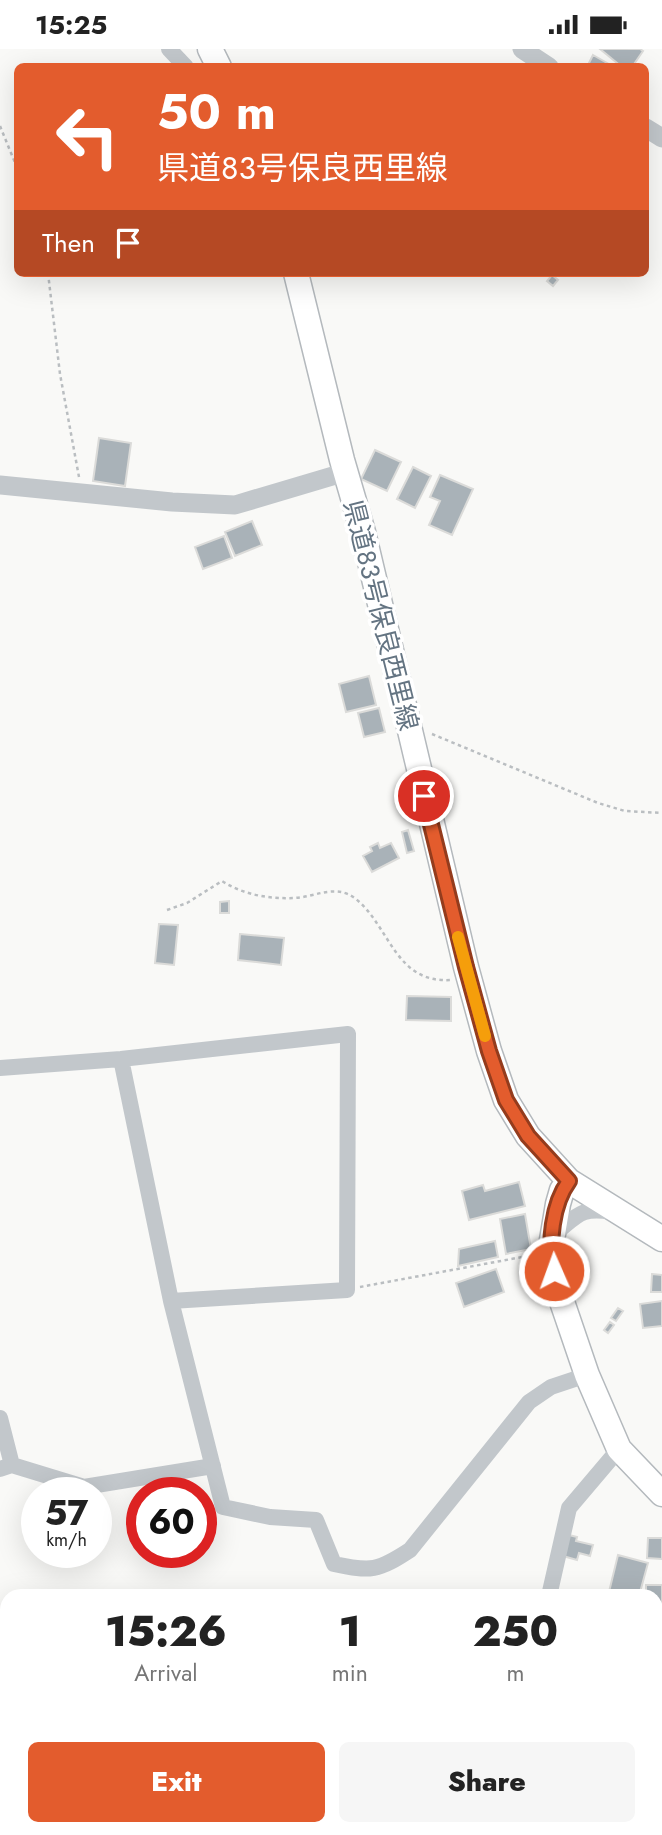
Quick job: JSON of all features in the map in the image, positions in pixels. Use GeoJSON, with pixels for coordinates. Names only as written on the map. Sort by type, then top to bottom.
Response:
{"type":"FeatureCollection","features":[{"type":"Feature","properties":{"kind":"main road","name":"県道83号保良西里線"},"geometry":{"type":"LineString","coordinates":[[297,277],[363,531],[469,979],[506,1100],[528,1136],[569,1181],[662,1239]]}},
{"type":"Feature","properties":{"kind":"main road"},"geometry":{"type":"LineString","coordinates":[[569,1181],[562,1190],[551,1244],[558,1290],[587,1375],[619,1449],[662,1494]]}},
{"type":"Feature","properties":{"kind":"street"},"geometry":{"type":"LineString","coordinates":[[169,49],[182,63]]}},
{"type":"Feature","properties":{"kind":"street"},"geometry":{"type":"LineString","coordinates":[[522,49],[543,63]]}},
{"type":"Feature","properties":{"kind":"street"},"geometry":{"type":"LineString","coordinates":[[0,485],[172,502],[235,505],[346,472]]}},
{"type":"Feature","properties":{"kind":"street"},"geometry":{"type":"LineString","coordinates":[[0,1068],[121,1059],[348,1034],[347,1290],[171,1301]]}},
{"type":"Feature","properties":{"kind":"street"},"geometry":{"type":"LineString","coordinates":[[121,1059],[171,1301],[223,1507],[270,1517],[316,1520],[334,1564],[363,1570],[386,1566],[410,1550],[529,1402],[551,1387],[587,1375]]}},
{"type":"Feature","properties":{"kind":"street"},"geometry":{"type":"LineString","coordinates":[[551,1244],[578,1214],[594,1208],[618,1213]]}},
{"type":"Feature","properties":{"kind":"street"},"geometry":{"type":"LineString","coordinates":[[0,1418],[6,1467],[84,1487],[213,1466]]}},
{"type":"Feature","properties":{"kind":"street"},"geometry":{"type":"LineString","coordinates":[[551,1589],[569,1508],[619,1449]]}},
{"type":"Feature","properties":{"kind":"path"},"geometry":{"type":"LineString","coordinates":[[0,126],[14,160]]}},
{"type":"Feature","properties":{"kind":"path"},"geometry":{"type":"LineString","coordinates":[[48,277],[60,374],[82,493]]}},
{"type":"Feature","properties":{"kind":"path"},"geometry":{"type":"LineString","coordinates":[[408,724],[598,803],[625,810],[662,813]]}},
{"type":"Feature","properties":{"kind":"path"},"geometry":{"type":"LineString","coordinates":[[166,910],[187,903],[222,881],[257,896],[295,898],[336,890],[355,898],[408,968],[434,982],[469,979]]}},
{"type":"Feature","properties":{"kind":"path"},"geometry":{"type":"LineString","coordinates":[[347,1290],[551,1244]]}},
{"type":"Feature","properties":{"kind":"building"},"geometry":{"type":"Polygon","coordinates":[[[600,49],[643,51],[635,63],[617,63],[600,49]]]}},
{"type":"Feature","properties":{"kind":"building"},"geometry":{"type":"Polygon","coordinates":[[[593,55],[607,63],[589,63],[593,55]]]}},
{"type":"Feature","properties":{"kind":"building"},"geometry":{"type":"Polygon","coordinates":[[[550,277],[558,280],[553,286],[547,281],[550,277]]]}},
{"type":"Feature","properties":{"kind":"building"},"geometry":{"type":"Polygon","coordinates":[[[99,438],[131,443],[125,486],[93,481],[99,438]]]}},
{"type":"Feature","properties":{"kind":"building"},"geometry":{"type":"Polygon","coordinates":[[[375,450],[401,462],[387,491],[361,479],[375,450]]]}},
{"type":"Feature","properties":{"kind":"building"},"geometry":{"type":"Polygon","coordinates":[[[413,467],[431,476],[415,508],[397,499],[413,467]]]}},
{"type":"Feature","properties":{"kind":"building"},"geometry":{"type":"Polygon","coordinates":[[[440,475],[473,489],[452,535],[429,525],[440,501],[430,497],[440,475]]]}},
{"type":"Feature","properties":{"kind":"building"},"geometry":{"type":"Polygon","coordinates":[[[252,521],[262,545],[235,556],[225,532],[252,521]]]}},
{"type":"Feature","properties":{"kind":"building"},"geometry":{"type":"Polygon","coordinates":[[[224,536],[232,558],[203,569],[195,547],[224,536]]]}},
{"type":"Feature","properties":{"kind":"building"},"geometry":{"type":"Polygon","coordinates":[[[369,676],[376,705],[346,712],[339,684],[369,676]]]}},
{"type":"Feature","properties":{"kind":"building"},"geometry":{"type":"Polygon","coordinates":[[[379,708],[385,732],[364,737],[358,713],[379,708]]]}},
{"type":"Feature","properties":{"kind":"building"},"geometry":{"type":"Polygon","coordinates":[[[408,830],[414,851],[407,853],[402,832],[408,830]]]}},
{"type":"Feature","properties":{"kind":"building"},"geometry":{"type":"Polygon","coordinates":[[[378,843],[380,848],[391,843],[399,858],[372,872],[363,856],[372,851],[370,847],[378,843]]]}},
{"type":"Feature","properties":{"kind":"building"},"geometry":{"type":"Polygon","coordinates":[[[229,901],[229,913],[220,913],[220,902],[229,901]]]}},
{"type":"Feature","properties":{"kind":"building"},"geometry":{"type":"Polygon","coordinates":[[[159,924],[178,925],[174,965],[155,963],[159,924]]]}},
{"type":"Feature","properties":{"kind":"building"},"geometry":{"type":"Polygon","coordinates":[[[240,934],[284,938],[281,965],[238,960],[240,934]]]}},
{"type":"Feature","properties":{"kind":"building"},"geometry":{"type":"Polygon","coordinates":[[[407,996],[451,997],[451,1021],[406,1020],[407,996]]]}},
{"type":"Feature","properties":{"kind":"building"},"geometry":{"type":"Polygon","coordinates":[[[519,1182],[525,1206],[469,1220],[462,1191],[483,1185],[485,1191],[519,1182]]]}},
{"type":"Feature","properties":{"kind":"building"},"geometry":{"type":"Polygon","coordinates":[[[525,1214],[531,1249],[506,1254],[500,1219],[525,1214]]]}},
{"type":"Feature","properties":{"kind":"building"},"geometry":{"type":"Polygon","coordinates":[[[495,1241],[498,1257],[458,1266],[459,1249],[495,1241]]]}},
{"type":"Feature","properties":{"kind":"building"},"geometry":{"type":"Polygon","coordinates":[[[496,1269],[504,1292],[464,1307],[456,1283],[496,1269]]]}},
{"type":"Feature","properties":{"kind":"building"},"geometry":{"type":"Polygon","coordinates":[[[652,1274],[662,1275],[662,1292],[651,1292],[652,1274]]]}},
{"type":"Feature","properties":{"kind":"building"},"geometry":{"type":"Polygon","coordinates":[[[662,1301],[662,1326],[643,1328],[640,1304],[662,1301]]]}},
{"type":"Feature","properties":{"kind":"building"},"geometry":{"type":"Polygon","coordinates":[[[618,1308],[623,1311],[616,1321],[611,1318],[618,1308]]]}},
{"type":"Feature","properties":{"kind":"building"},"geometry":{"type":"Polygon","coordinates":[[[610,1322],[614,1325],[608,1333],[604,1330],[610,1322]]]}},
{"type":"Feature","properties":{"kind":"building"},"geometry":{"type":"Polygon","coordinates":[[[569,1535],[577,1537],[576,1541],[593,1545],[590,1556],[579,1553],[577,1560],[563,1556],[569,1535]]]}},
{"type":"Feature","properties":{"kind":"building"},"geometry":{"type":"Polygon","coordinates":[[[648,1538],[662,1538],[662,1559],[647,1558],[648,1538]]]}},
{"type":"Feature","properties":{"kind":"building"},"geometry":{"type":"Polygon","coordinates":[[[618,1555],[648,1563],[641,1589],[610,1589],[618,1555]]]}},
{"type":"Feature","properties":{"kind":"building"},"geometry":{"type":"Polygon","coordinates":[[[646,1585],[662,1585],[662,1589],[646,1589],[646,1585]]]}},
{"type":"Feature","properties":{"kind":"slow traffic"},"geometry":{"type":"LineString","coordinates":[[458,937],[485,1036]]}},
{"type":"Feature","properties":{"kind":"route"},"geometry":{"type":"LineString","coordinates":[[424,796],[466,967],[489,1051],[506,1100],[528,1136],[569,1181],[562,1190],[558,1204],[550,1252],[554,1271]]}}]}
